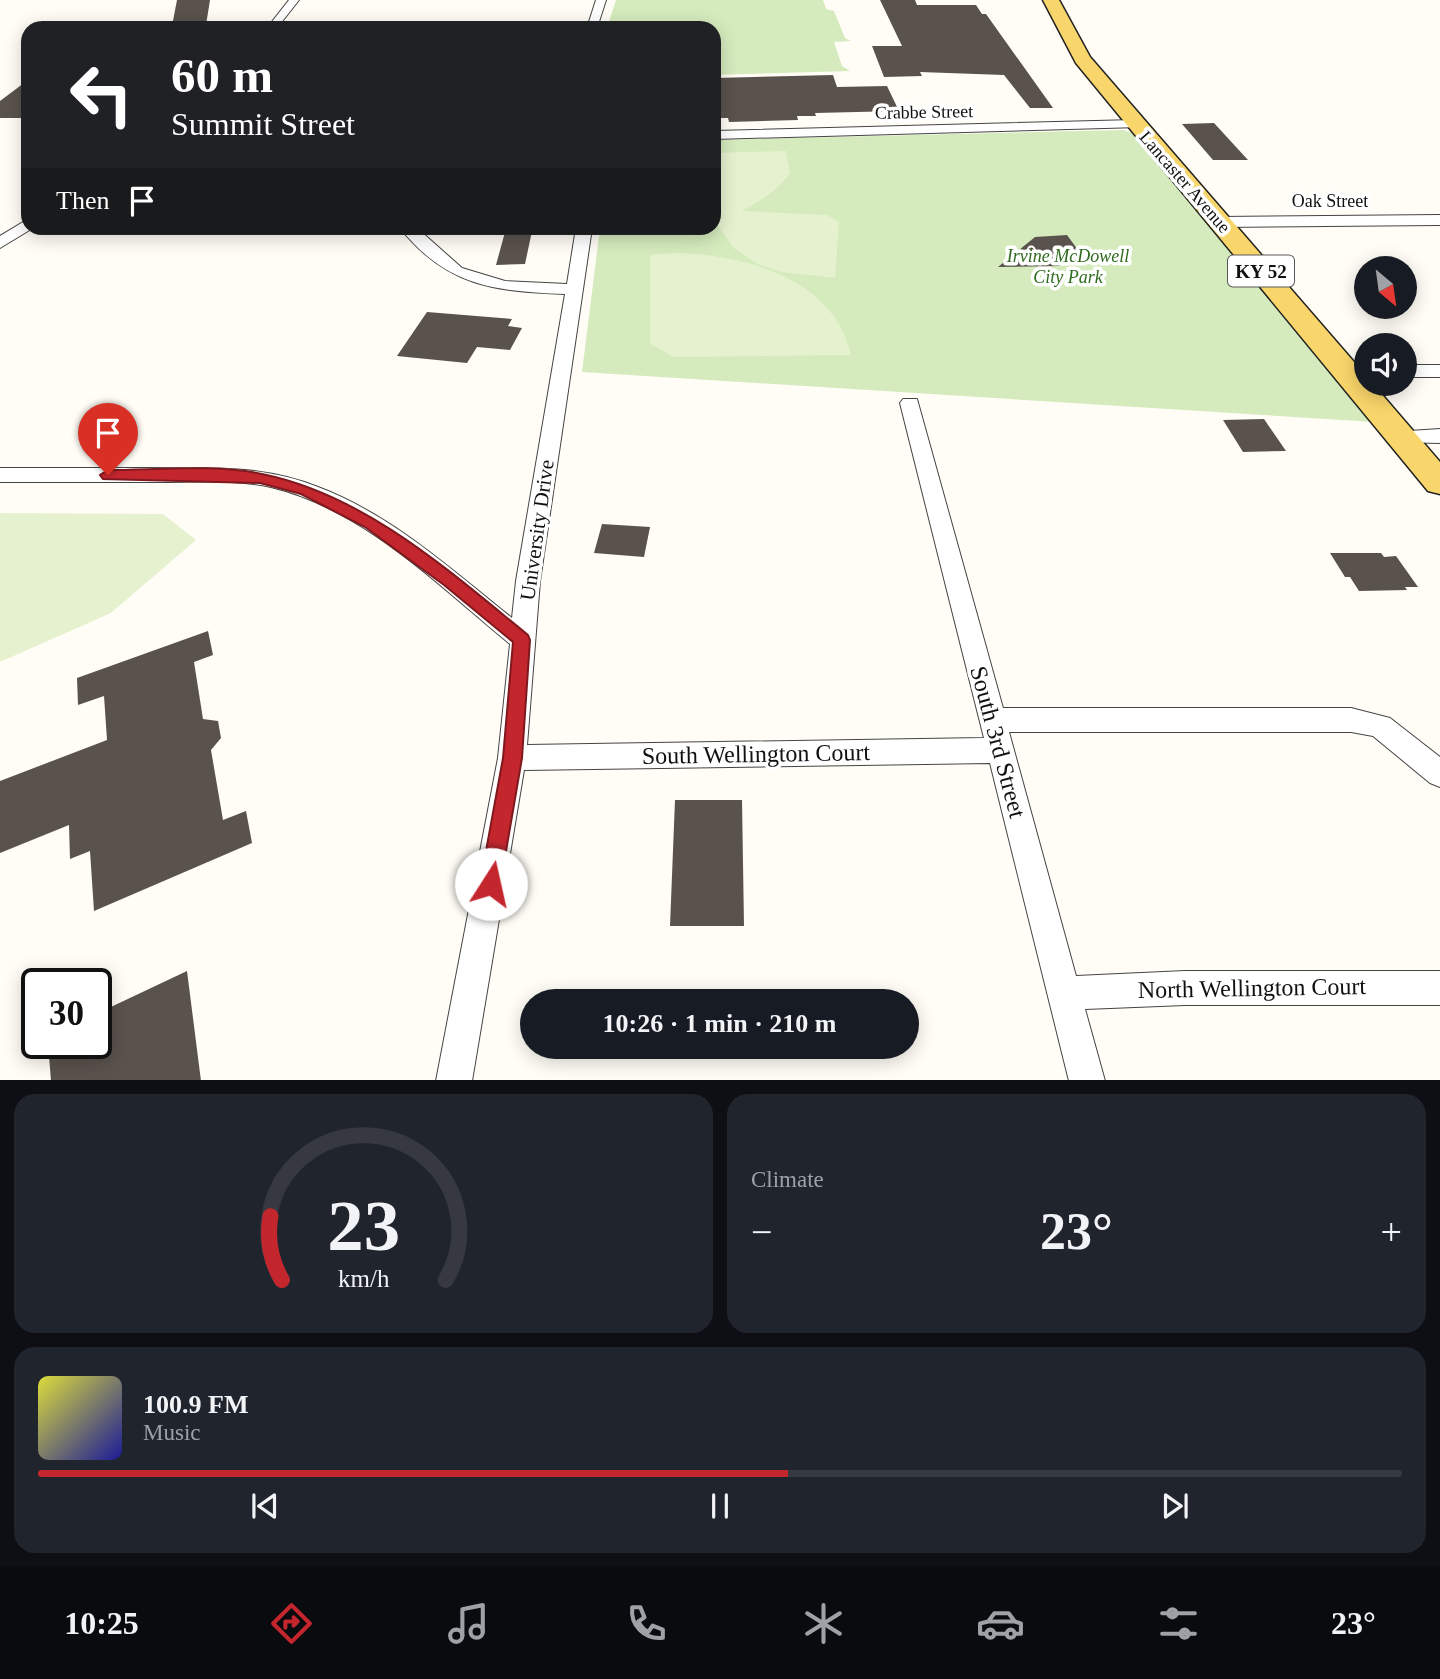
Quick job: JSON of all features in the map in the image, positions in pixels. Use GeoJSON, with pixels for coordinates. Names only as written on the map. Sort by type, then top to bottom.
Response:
{"type":"FeatureCollection","features":[{"type":"Feature","properties":{"kind":"main road","name":"Lancaster Avenue"},"geometry":{"type":"LineString","coordinates":[[1051,0],[1082,59],[1135,124],[1219,222],[1354,370]]}},
{"type":"Feature","properties":{"kind":"main road","name":"Lancaster Avenue"},"geometry":{"type":"LineString","coordinates":[[1373,396],[1401,437],[1440,483]]}},
{"type":"Feature","properties":{"kind":"street"},"geometry":{"type":"LineString","coordinates":[[277,21],[293,0]]}},
{"type":"Feature","properties":{"kind":"street"},"geometry":{"type":"LineString","coordinates":[[594,21],[601,0]]}},
{"type":"Feature","properties":{"kind":"street","name":"Crabbe Street"},"geometry":{"type":"LineString","coordinates":[[721,135],[1135,124]]}},
{"type":"Feature","properties":{"kind":"street","name":"Oak Street"},"geometry":{"type":"LineString","coordinates":[[1219,222],[1440,220]]}},
{"type":"Feature","properties":{"kind":"street"},"geometry":{"type":"LineString","coordinates":[[0,243],[21,229]]}},
{"type":"Feature","properties":{"kind":"street"},"geometry":{"type":"LineString","coordinates":[[416,235],[456,271],[504,286],[574,289]]}},
{"type":"Feature","properties":{"kind":"street","name":"University Drive"},"geometry":{"type":"LineString","coordinates":[[454,1080],[512,758],[528,581],[583,235]]}},
{"type":"Feature","properties":{"kind":"street"},"geometry":{"type":"LineString","coordinates":[[1417,371],[1440,371]]}},
{"type":"Feature","properties":{"kind":"street","name":"South 3rd Street"},"geometry":{"type":"LineString","coordinates":[[911,403],[1087,1080]]}},
{"type":"Feature","properties":{"kind":"street"},"geometry":{"type":"LineString","coordinates":[[1401,437],[1440,436]]}},
{"type":"Feature","properties":{"kind":"street"},"geometry":{"type":"LineString","coordinates":[[0,475],[202,475],[260,478],[284,483],[326,499],[370,523],[450,581],[522,640]]}},
{"type":"Feature","properties":{"kind":"street"},"geometry":{"type":"LineString","coordinates":[[992,720],[1351,720],[1380,726],[1440,774]]}},
{"type":"Feature","properties":{"kind":"street","name":"South Wellington Court"},"geometry":{"type":"LineString","coordinates":[[512,758],[1000,750]]}},
{"type":"Feature","properties":{"kind":"street","name":"North Wellington Court"},"geometry":{"type":"LineString","coordinates":[[1064,993],[1185,988],[1440,988]]}},
{"type":"Feature","properties":{"kind":"green space"},"geometry":{"type":"Polygon","coordinates":[[[616,0],[823,0],[826,9],[834,11],[845,38],[851,41],[834,42],[842,66],[850,71],[721,75],[721,21],[609,21],[616,0]]]}},
{"type":"Feature","properties":{"kind":"green space","name":"Irvine McDowell City Park"},"geometry":{"type":"Polygon","coordinates":[[[1123,130],[1139,135],[1374,422],[582,372],[599,235],[721,235],[721,140],[1123,130]]]}},
{"type":"Feature","properties":{"kind":"green space"},"geometry":{"type":"Polygon","coordinates":[[[786,151],[790,173],[785,180],[742,211],[827,215],[839,222],[835,278],[782,272],[758,264],[735,249],[721,230],[721,153],[786,151]]]}},
{"type":"Feature","properties":{"kind":"green space"},"geometry":{"type":"Polygon","coordinates":[[[675,253],[730,259],[757,266],[806,289],[826,306],[841,328],[851,355],[674,357],[650,344],[650,255],[675,253]]]}},
{"type":"Feature","properties":{"kind":"green space"},"geometry":{"type":"Polygon","coordinates":[[[0,513],[163,514],[196,540],[111,613],[0,662],[0,513]]]}},
{"type":"Feature","properties":{"kind":"building"},"geometry":{"type":"Polygon","coordinates":[[[177,0],[210,0],[207,21],[173,21],[177,0]]]}},
{"type":"Feature","properties":{"kind":"building"},"geometry":{"type":"Polygon","coordinates":[[[880,0],[915,0],[917,5],[976,5],[982,14],[986,14],[1053,108],[1030,108],[1004,75],[920,72],[922,76],[884,77],[872,46],[902,46],[880,0]]]}},
{"type":"Feature","properties":{"kind":"building"},"geometry":{"type":"Polygon","coordinates":[[[833,75],[837,87],[887,86],[899,111],[815,113],[816,116],[797,116],[798,120],[729,122],[728,118],[721,118],[721,78],[833,75]]]}},
{"type":"Feature","properties":{"kind":"building"},"geometry":{"type":"Polygon","coordinates":[[[21,85],[21,118],[0,118],[0,101],[21,85]]]}},
{"type":"Feature","properties":{"kind":"building"},"geometry":{"type":"Polygon","coordinates":[[[1214,123],[1248,160],[1213,160],[1182,124],[1214,123]]]}},
{"type":"Feature","properties":{"kind":"building"},"geometry":{"type":"Polygon","coordinates":[[[504,235],[531,235],[525,264],[496,265],[504,235]]]}},
{"type":"Feature","properties":{"kind":"building"},"geometry":{"type":"Polygon","coordinates":[[[1067,235],[1086,261],[1060,262],[1060,266],[998,267],[1035,237],[1067,235]]]}},
{"type":"Feature","properties":{"kind":"building"},"geometry":{"type":"Polygon","coordinates":[[[427,312],[512,319],[508,326],[522,328],[510,350],[477,347],[467,363],[397,356],[427,312]]]}},
{"type":"Feature","properties":{"kind":"building"},"geometry":{"type":"Polygon","coordinates":[[[1264,419],[1286,451],[1243,452],[1223,420],[1264,419]]]}},
{"type":"Feature","properties":{"kind":"building"},"geometry":{"type":"Polygon","coordinates":[[[602,524],[650,527],[644,557],[594,553],[602,524]]]}},
{"type":"Feature","properties":{"kind":"building"},"geometry":{"type":"Polygon","coordinates":[[[1330,553],[1381,553],[1384,557],[1396,556],[1418,587],[1405,587],[1407,590],[1359,591],[1350,577],[1345,577],[1330,553]]]}},
{"type":"Feature","properties":{"kind":"building"},"geometry":{"type":"Polygon","coordinates":[[[208,631],[213,655],[194,662],[203,719],[218,721],[221,738],[211,750],[223,820],[246,811],[252,843],[94,911],[90,851],[70,859],[69,825],[0,853],[0,781],[107,740],[104,696],[78,705],[77,678],[208,631]]]}},
{"type":"Feature","properties":{"kind":"building"},"geometry":{"type":"Polygon","coordinates":[[[675,800],[742,800],[744,926],[670,926],[675,800]]]}},
{"type":"Feature","properties":{"kind":"building"},"geometry":{"type":"Polygon","coordinates":[[[187,971],[201,1080],[51,1080],[49,1059],[112,1059],[112,1006],[187,971]]]}},
{"type":"Feature","properties":{"kind":"route"},"geometry":{"type":"LineString","coordinates":[[108,475],[260,478],[306,490],[370,523],[450,581],[522,640],[512,758],[491,884]]}}]}
